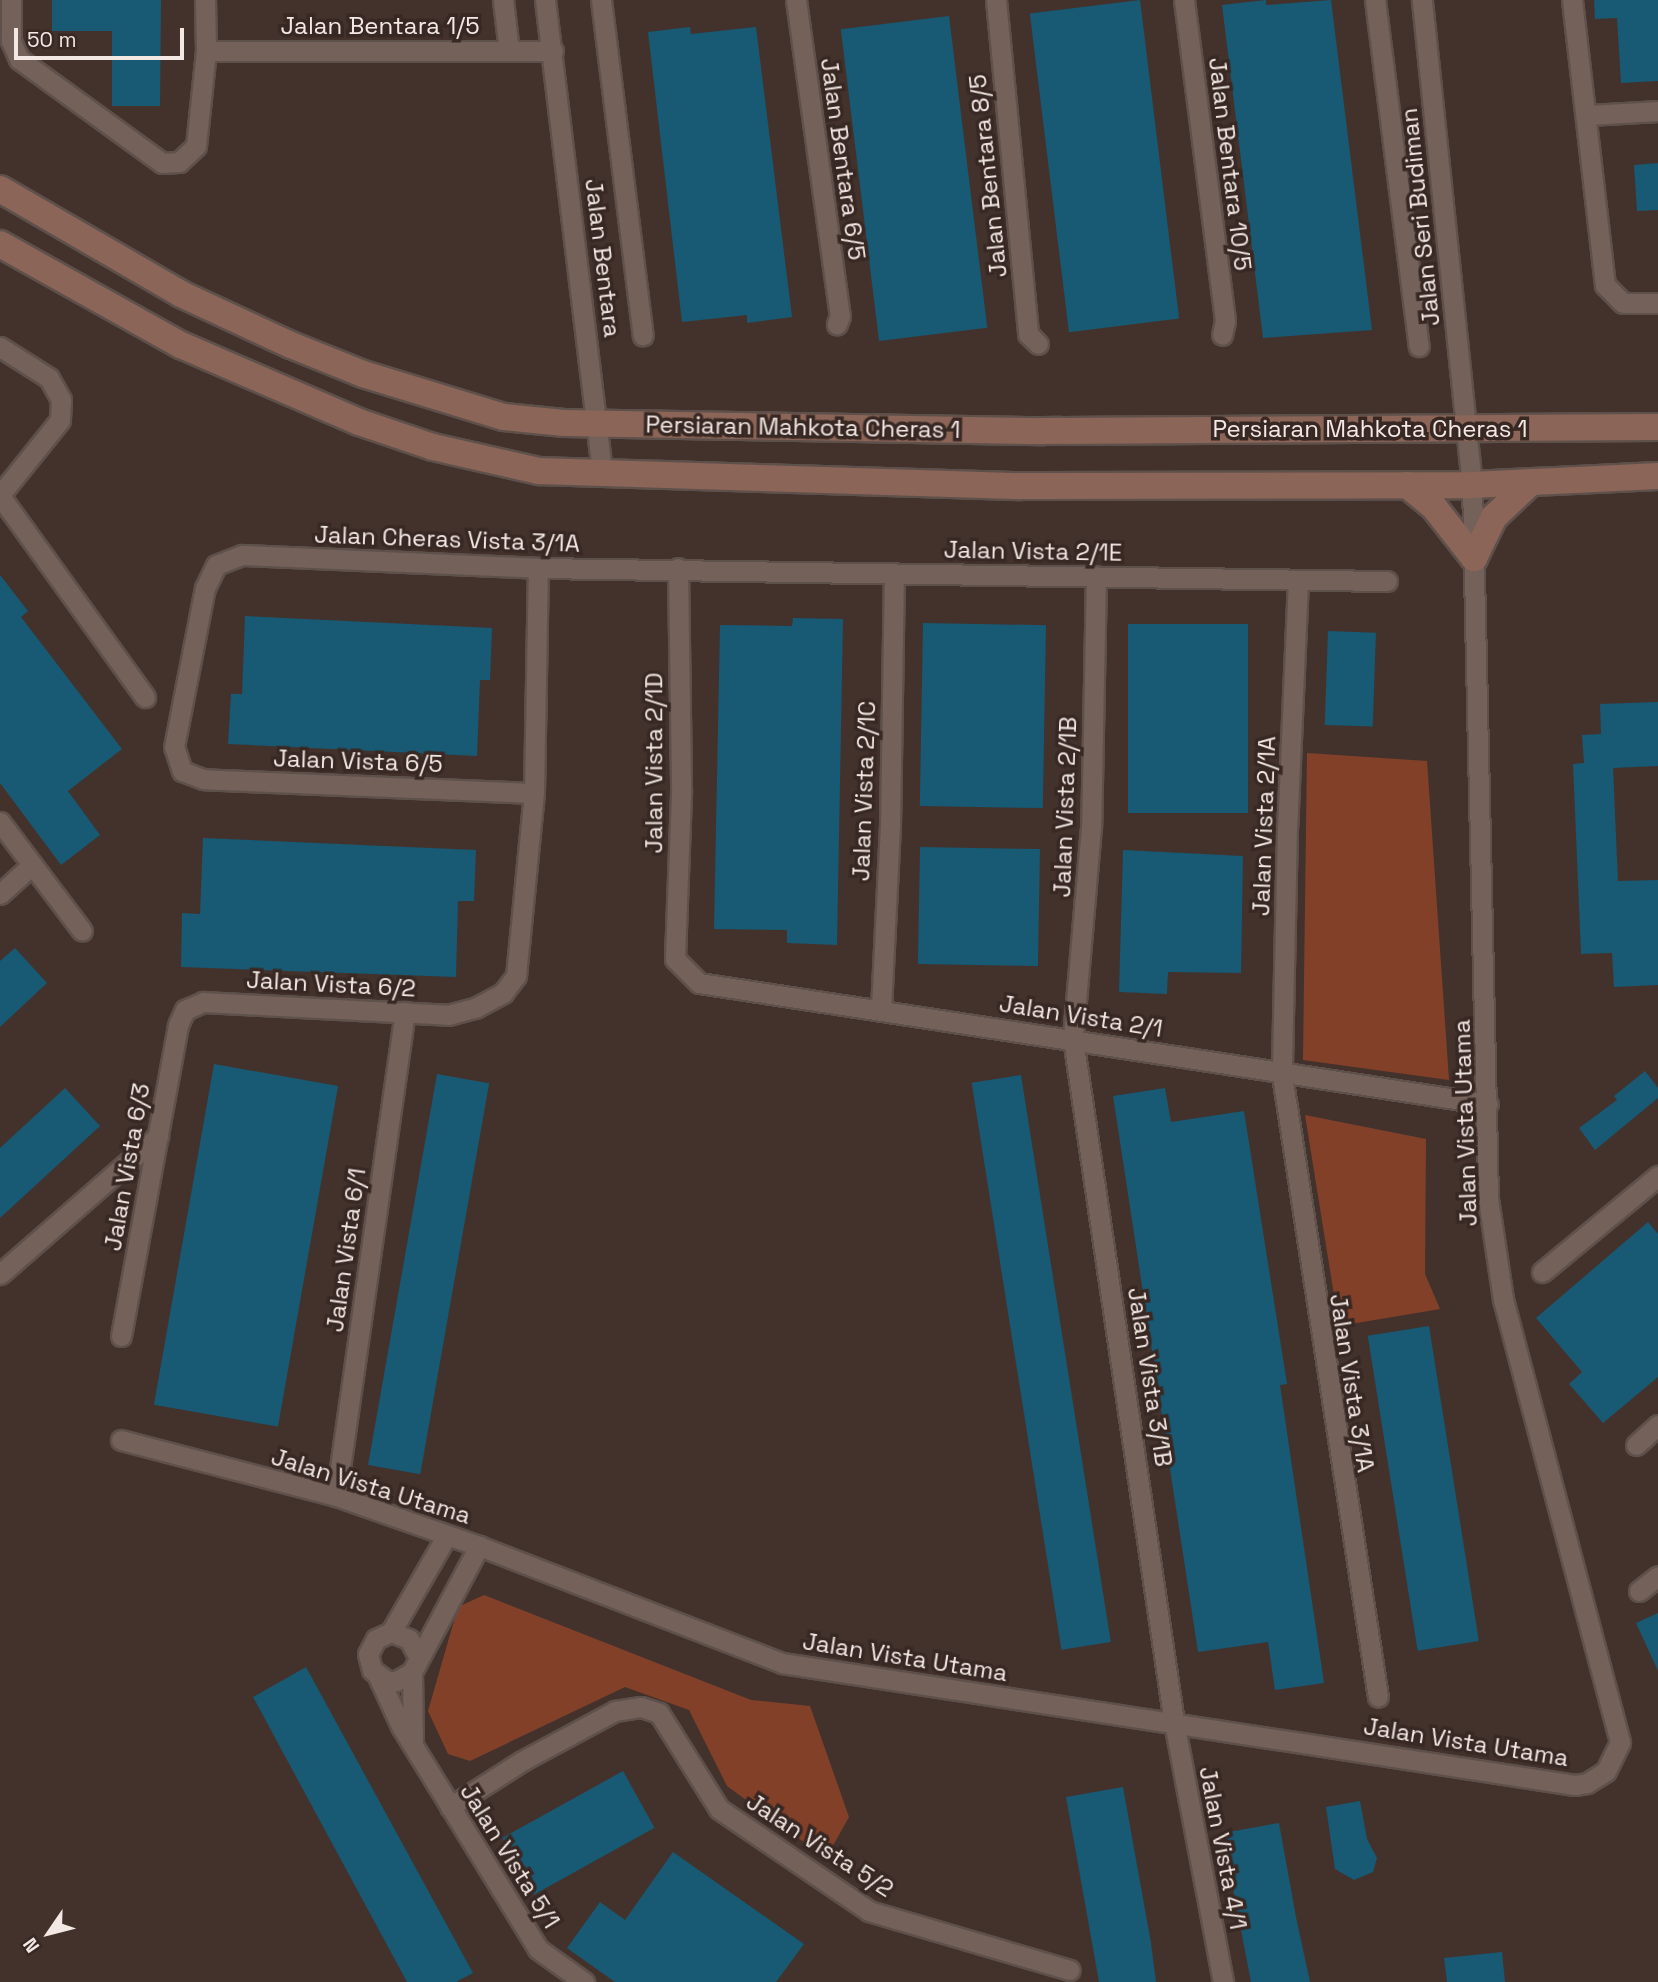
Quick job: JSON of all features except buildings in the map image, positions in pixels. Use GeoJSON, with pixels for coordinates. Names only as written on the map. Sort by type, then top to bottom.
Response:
{"type":"FeatureCollection","features":[{"type":"Feature","properties":{"kind":"main road","name":"Persiaran Mahkota Cheras 1"},"geometry":{"type":"LineString","coordinates":[[0,189],[181,294],[363,374],[504,417],[599,424],[1042,431],[1658,427]]}},
{"type":"Feature","properties":{"kind":"main road","name":"Persiaran Mahkota Cheras 1"},"geometry":{"type":"LineString","coordinates":[[0,244],[181,345],[359,422],[507,466],[602,472],[1021,486],[1472,485],[1658,476]]}},
{"type":"Feature","properties":{"kind":"main road"},"geometry":{"type":"LineString","coordinates":[[1406,485],[1434,507],[1474,558],[1494,517],[1531,482]]}},
{"type":"Feature","properties":{"kind":"street"},"geometry":{"type":"LineString","coordinates":[[11,0],[11,41],[19,59],[162,163],[179,162],[195,146],[206,51],[205,0]]}},
{"type":"Feature","properties":{"kind":"street"},"geometry":{"type":"LineString","coordinates":[[503,0],[509,51]]}},
{"type":"Feature","properties":{"kind":"street","name":"Jalan Bentara"},"geometry":{"type":"LineString","coordinates":[[545,0],[599,424],[602,472]]}},
{"type":"Feature","properties":{"kind":"street"},"geometry":{"type":"LineString","coordinates":[[601,0],[643,335]]}},
{"type":"Feature","properties":{"kind":"street","name":"Jalan Bentara 6/5"},"geometry":{"type":"LineString","coordinates":[[796,0],[840,316],[837,324]]}},
{"type":"Feature","properties":{"kind":"street","name":"Jalan Bentara 8/5"},"geometry":{"type":"LineString","coordinates":[[996,0],[1028,334],[1038,344]]}},
{"type":"Feature","properties":{"kind":"street","name":"Jalan Bentara 10/5"},"geometry":{"type":"LineString","coordinates":[[1184,0],[1225,321],[1222,335]]}},
{"type":"Feature","properties":{"kind":"street"},"geometry":{"type":"LineString","coordinates":[[1375,0],[1419,346]]}},
{"type":"Feature","properties":{"kind":"street","name":"Jalan Seri Budiman"},"geometry":{"type":"LineString","coordinates":[[1422,0],[1466,430]]}},
{"type":"Feature","properties":{"kind":"street"},"geometry":{"type":"LineString","coordinates":[[1572,0],[1588,115],[1603,272],[1614,298],[1623,303],[1658,303]]}},
{"type":"Feature","properties":{"kind":"street","name":"Jalan Bentara 1/5"},"geometry":{"type":"LineString","coordinates":[[206,51],[553,51]]}},
{"type":"Feature","properties":{"kind":"street"},"geometry":{"type":"LineString","coordinates":[[1588,115],[1658,111]]}},
{"type":"Feature","properties":{"kind":"street"},"geometry":{"type":"LineString","coordinates":[[0,347],[49,378],[61,400],[60,420],[0,496],[145,697]]}},
{"type":"Feature","properties":{"kind":"street","name":"Jalan Vista Utama"},"geometry":{"type":"LineString","coordinates":[[121,1440],[336,1496],[479,1546],[782,1663],[1575,1785],[1598,1778],[1618,1753],[1620,1742],[1597,1643],[1503,1299],[1488,1199],[1488,1104],[1472,485],[1466,430]]}},
{"type":"Feature","properties":{"kind":"street","name":"Jalan Cheras Vista 3/1A"},"geometry":{"type":"LineString","coordinates":[[182,771],[174,747],[205,588],[216,565],[242,555],[538,568],[678,568]]}},
{"type":"Feature","properties":{"kind":"street","name":"Jalan Vista 6/2"},"geometry":{"type":"LineString","coordinates":[[185,1010],[203,1002],[448,1015],[475,1008],[503,993],[516,976],[534,793],[538,568]]}},
{"type":"Feature","properties":{"kind":"street","name":"Jalan Vista 2/1E"},"geometry":{"type":"LineString","coordinates":[[678,568],[1387,581]]}},
{"type":"Feature","properties":{"kind":"street","name":"Jalan Vista 2/1D"},"geometry":{"type":"LineString","coordinates":[[675,959],[681,794],[678,568]]}},
{"type":"Feature","properties":{"kind":"street","name":"Jalan Vista 2/1C"},"geometry":{"type":"LineString","coordinates":[[881,1009],[890,826],[894,573]]}},
{"type":"Feature","properties":{"kind":"street","name":"Jalan Vista 2/1B"},"geometry":{"type":"LineString","coordinates":[[1073,1039],[1091,827],[1096,576]]}},
{"type":"Feature","properties":{"kind":"street","name":"Jalan Vista 2/1A"},"geometry":{"type":"LineString","coordinates":[[1282,1075],[1287,827],[1298,580]]}},
{"type":"Feature","properties":{"kind":"street","name":"Jalan Vista 6/5"},"geometry":{"type":"LineString","coordinates":[[182,771],[203,779],[534,793]]}},
{"type":"Feature","properties":{"kind":"street"},"geometry":{"type":"LineString","coordinates":[[0,822],[82,931]]}},
{"type":"Feature","properties":{"kind":"street"},"geometry":{"type":"LineString","coordinates":[[0,894],[32,865]]}},
{"type":"Feature","properties":{"kind":"street","name":"Jalan Vista 2/1"},"geometry":{"type":"LineString","coordinates":[[675,959],[699,983],[1073,1039],[1282,1075],[1488,1104]]}},
{"type":"Feature","properties":{"kind":"street","name":"Jalan Vista 6/3"},"geometry":{"type":"LineString","coordinates":[[121,1336],[178,1025],[185,1010]]}},
{"type":"Feature","properties":{"kind":"street","name":"Jalan Vista 6/1"},"geometry":{"type":"LineString","coordinates":[[336,1496],[405,1012]]}},
{"type":"Feature","properties":{"kind":"street","name":"Jalan Vista 3/1B"},"geometry":{"type":"LineString","coordinates":[[1073,1039],[1174,1722]]}},
{"type":"Feature","properties":{"kind":"street","name":"Jalan Vista 3/1A"},"geometry":{"type":"LineString","coordinates":[[1282,1075],[1378,1697]]}},
{"type":"Feature","properties":{"kind":"street"},"geometry":{"type":"LineString","coordinates":[[0,1274],[158,1136]]}},
{"type":"Feature","properties":{"kind":"street"},"geometry":{"type":"LineString","coordinates":[[1542,1272],[1658,1176]]}},
{"type":"Feature","properties":{"kind":"street"},"geometry":{"type":"LineString","coordinates":[[1636,1445],[1658,1426]]}},
{"type":"Feature","properties":{"kind":"street"},"geometry":{"type":"LineString","coordinates":[[391,1632],[409,1639],[415,1664],[396,1681],[378,1676],[368,1654],[376,1639],[391,1632],[447,1535]]}},
{"type":"Feature","properties":{"kind":"street","name":"Jalan Vista 5/1"},"geometry":{"type":"LineString","coordinates":[[412,1741],[415,1664],[479,1546]]}},
{"type":"Feature","properties":{"kind":"street"},"geometry":{"type":"LineString","coordinates":[[1639,1591],[1658,1576]]}},
{"type":"Feature","properties":{"kind":"street","name":"Jalan Vista 5/1"},"geometry":{"type":"LineString","coordinates":[[378,1676],[450,1807],[538,1949],[583,1982]]}},
{"type":"Feature","properties":{"kind":"street","name":"Jalan Vista 5/2"},"geometry":{"type":"LineString","coordinates":[[450,1807],[522,1761],[615,1711],[641,1707],[659,1713],[719,1810],[869,1911],[1070,1970]]}},
{"type":"Feature","properties":{"kind":"street","name":"Jalan Vista 4/1"},"geometry":{"type":"LineString","coordinates":[[1174,1722],[1223,1982]]}},
{"type":"Feature","properties":{"kind":"shaded area"},"geometry":{"type":"Polygon","coordinates":[[[1307,753],[1427,761],[1449,1080],[1303,1060],[1307,753]]]}},
{"type":"Feature","properties":{"kind":"shaded area"},"geometry":{"type":"Polygon","coordinates":[[[1305,1115],[1426,1139],[1425,1274],[1440,1309],[1339,1326],[1305,1115]]]}},
{"type":"Feature","properties":{"kind":"shaded area"},"geometry":{"type":"Polygon","coordinates":[[[484,1595],[751,1700],[810,1706],[849,1817],[826,1858],[727,1786],[689,1710],[625,1687],[470,1761],[448,1754],[428,1711],[458,1607],[484,1595]]]}}]}
